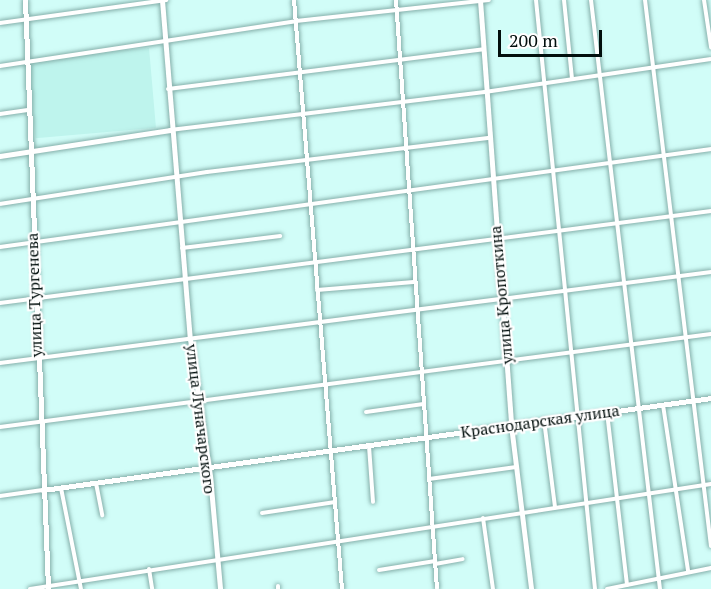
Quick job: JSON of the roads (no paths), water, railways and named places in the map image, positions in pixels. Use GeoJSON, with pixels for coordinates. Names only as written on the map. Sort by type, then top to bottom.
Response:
{"type":"FeatureCollection","features":[{"type":"Feature","properties":{"kind":"main road","name":"улица Тургенева"},"geometry":{"type":"LineString","coordinates":[[25,0],[36,359],[48,588]]}},
{"type":"Feature","properties":{"kind":"main road","name":"улица Луначарского"},"geometry":{"type":"LineString","coordinates":[[164,0],[164,42],[170,130],[190,339],[208,466],[220,589]]}},
{"type":"Feature","properties":{"kind":"main road","name":"улица Кропоткина"},"geometry":{"type":"LineString","coordinates":[[480,0],[491,181],[511,425],[531,589]]}},
{"type":"Feature","properties":{"kind":"main road","name":"Краснодарская улица"},"geometry":{"type":"LineString","coordinates":[[43,490],[711,398]]}},
{"type":"Feature","properties":{"kind":"street"},"geometry":{"type":"LineString","coordinates":[[0,23],[164,0]]}},
{"type":"Feature","properties":{"kind":"street"},"geometry":{"type":"LineString","coordinates":[[294,0],[342,589]]}},
{"type":"Feature","properties":{"kind":"street"},"geometry":{"type":"LineString","coordinates":[[396,0],[437,589]]}},
{"type":"Feature","properties":{"kind":"street"},"geometry":{"type":"LineString","coordinates":[[0,66],[296,21],[489,0]]}},
{"type":"Feature","properties":{"kind":"street"},"geometry":{"type":"LineString","coordinates":[[536,0],[595,589]]}},
{"type":"Feature","properties":{"kind":"street"},"geometry":{"type":"LineString","coordinates":[[564,0],[572,79]]}},
{"type":"Feature","properties":{"kind":"street"},"geometry":{"type":"LineString","coordinates":[[591,0],[622,283],[650,492],[660,589]]}},
{"type":"Feature","properties":{"kind":"street"},"geometry":{"type":"LineString","coordinates":[[645,0],[711,546]]}},
{"type":"Feature","properties":{"kind":"street"},"geometry":{"type":"LineString","coordinates":[[704,0],[711,47]]}},
{"type":"Feature","properties":{"kind":"street"},"geometry":{"type":"LineString","coordinates":[[168,89],[301,69],[401,60],[483,49]]}},
{"type":"Feature","properties":{"kind":"street"},"geometry":{"type":"LineString","coordinates":[[0,156],[170,130],[485,92],[711,60]]}},
{"type":"Feature","properties":{"kind":"street"},"geometry":{"type":"LineString","coordinates":[[0,114],[28,110]]}},
{"type":"Feature","properties":{"kind":"street"},"geometry":{"type":"LineString","coordinates":[[0,204],[307,158],[490,138]]}},
{"type":"Feature","properties":{"kind":"street"},"geometry":{"type":"LineString","coordinates":[[0,247],[179,220],[409,192],[711,149]]}},
{"type":"Feature","properties":{"kind":"street"},"geometry":{"type":"LineString","coordinates":[[0,303],[711,211]]}},
{"type":"Feature","properties":{"kind":"street"},"geometry":{"type":"LineString","coordinates":[[182,248],[280,236]]}},
{"type":"Feature","properties":{"kind":"street"},"geometry":{"type":"LineString","coordinates":[[0,363],[711,272]]}},
{"type":"Feature","properties":{"kind":"street"},"geometry":{"type":"LineString","coordinates":[[317,290],[414,282]]}},
{"type":"Feature","properties":{"kind":"street"},"geometry":{"type":"LineString","coordinates":[[0,427],[325,382],[711,334]]}},
{"type":"Feature","properties":{"kind":"street"},"geometry":{"type":"LineString","coordinates":[[366,412],[423,404]]}},
{"type":"Feature","properties":{"kind":"street"},"geometry":{"type":"LineString","coordinates":[[663,404],[688,571]]}},
{"type":"Feature","properties":{"kind":"street"},"geometry":{"type":"LineString","coordinates":[[607,411],[627,585]]}},
{"type":"Feature","properties":{"kind":"street"},"geometry":{"type":"LineString","coordinates":[[544,420],[555,507]]}},
{"type":"Feature","properties":{"kind":"street"},"geometry":{"type":"LineString","coordinates":[[369,446],[373,502]]}},
{"type":"Feature","properties":{"kind":"street"},"geometry":{"type":"LineString","coordinates":[[429,478],[516,467]]}},
{"type":"Feature","properties":{"kind":"street"},"geometry":{"type":"LineString","coordinates":[[96,483],[102,515]]}},
{"type":"Feature","properties":{"kind":"street"},"geometry":{"type":"LineString","coordinates":[[30,589],[80,583],[149,569],[432,525],[711,484]]}},
{"type":"Feature","properties":{"kind":"street"},"geometry":{"type":"LineString","coordinates":[[61,488],[81,589]]}},
{"type":"Feature","properties":{"kind":"street","name":"Краснодарская улица"},"geometry":{"type":"LineString","coordinates":[[0,496],[43,490]]}},
{"type":"Feature","properties":{"kind":"street"},"geometry":{"type":"LineString","coordinates":[[262,513],[335,502]]}},
{"type":"Feature","properties":{"kind":"street"},"geometry":{"type":"LineString","coordinates":[[483,518],[493,589]]}},
{"type":"Feature","properties":{"kind":"street"},"geometry":{"type":"LineString","coordinates":[[379,570],[463,559]]}},
{"type":"Feature","properties":{"kind":"street"},"geometry":{"type":"LineString","coordinates":[[607,589],[711,568]]}},
{"type":"Feature","properties":{"kind":"street"},"geometry":{"type":"LineString","coordinates":[[149,569],[152,589]]}}]}
